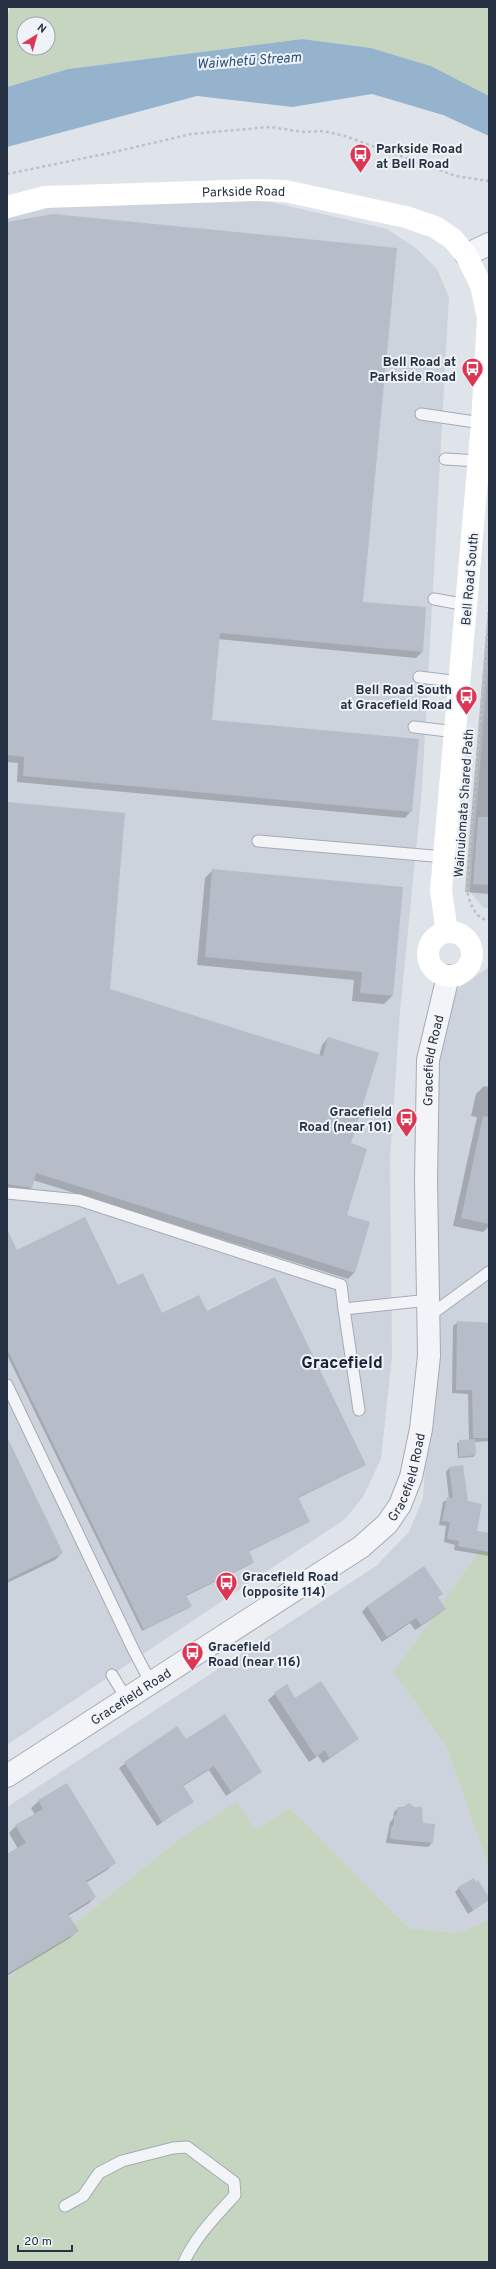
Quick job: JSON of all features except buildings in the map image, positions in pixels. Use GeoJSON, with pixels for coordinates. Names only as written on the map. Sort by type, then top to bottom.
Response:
{"type":"FeatureCollection","features":[{"type":"Feature","properties":{"kind":"main road","name":"Parkside Road"},"geometry":{"type":"LineString","coordinates":[[7,207],[45,197],[124,192],[285,191],[406,217],[435,227],[453,239],[477,264]]}},
{"type":"Feature","properties":{"kind":"main road","name":"Bell Road South"},"geometry":{"type":"LineString","coordinates":[[447,932],[441,891],[461,682],[482,423],[488,318],[477,264]]}},
{"type":"Feature","properties":{"kind":"main road"},"geometry":{"type":"LineString","coordinates":[[447,932],[455,932],[463,936],[480,950],[469,966],[463,971],[448,976],[434,969],[428,954],[433,940],[447,932]]}},
{"type":"Feature","properties":{"kind":"street"},"geometry":{"type":"LineString","coordinates":[[477,264],[489,244]]}},
{"type":"Feature","properties":{"kind":"street","name":"Gracefield Road"},"geometry":{"type":"LineString","coordinates":[[7,1776],[361,1547],[387,1524],[400,1505],[411,1477],[421,1429],[429,1356],[426,1180],[428,1060],[448,976]]}},
{"type":"Feature","properties":{"kind":"lane"},"geometry":{"type":"LineString","coordinates":[[421,414],[482,423]]}},
{"type":"Feature","properties":{"kind":"lane"},"geometry":{"type":"LineString","coordinates":[[445,458],[479,461]]}},
{"type":"Feature","properties":{"kind":"lane"},"geometry":{"type":"LineString","coordinates":[[434,600],[467,605]]}},
{"type":"Feature","properties":{"kind":"lane"},"geometry":{"type":"LineString","coordinates":[[419,677],[461,682]]}},
{"type":"Feature","properties":{"kind":"lane"},"geometry":{"type":"LineString","coordinates":[[414,727],[456,732]]}},
{"type":"Feature","properties":{"kind":"lane"},"geometry":{"type":"LineString","coordinates":[[258,841],[445,857]]}},
{"type":"Feature","properties":{"kind":"lane"},"geometry":{"type":"LineString","coordinates":[[7,1193],[79,1200],[341,1285],[359,1410]]}},
{"type":"Feature","properties":{"kind":"lane"},"geometry":{"type":"LineString","coordinates":[[344,1308],[429,1308],[489,1272]]}},
{"type":"Feature","properties":{"kind":"lane"},"geometry":{"type":"LineString","coordinates":[[7,1386],[130,1644],[151,1683]]}},
{"type":"Feature","properties":{"kind":"lane"},"geometry":{"type":"LineString","coordinates":[[112,1674],[126,1698]]}},
{"type":"Feature","properties":{"kind":"lane"},"geometry":{"type":"LineString","coordinates":[[65,2206],[82,2196],[99,2173],[122,2161],[173,2148],[187,2147],[234,2182],[235,2195],[212,2220],[190,2249],[184,2262]]}},
{"type":"Feature","properties":{"kind":"path"},"geometry":{"type":"LineString","coordinates":[[7,174],[114,152],[191,134],[270,127],[304,132],[323,131],[345,136],[456,176],[489,181]]}},
{"type":"Feature","properties":{"kind":"path","name":"Wainuiomata Shared Path"},"geometry":{"type":"LineString","coordinates":[[489,606],[467,890],[472,907],[479,915],[489,920]]}},
{"type":"Feature","properties":{"kind":"shaded area"},"geometry":{"type":"Polygon","coordinates":[[[254,198],[387,229],[417,249],[437,269],[449,297],[422,789],[400,1012],[390,1159],[392,1356],[381,1459],[363,1497],[345,1519],[7,1745],[7,216],[37,207],[254,198]]]}},
{"type":"Feature","properties":{"kind":"shaded area"},"geometry":{"type":"Polygon","coordinates":[[[489,656],[489,908],[484,908],[470,892],[489,656]]]}},
{"type":"Feature","properties":{"kind":"shaded area"},"geometry":{"type":"Polygon","coordinates":[[[489,967],[489,1537],[395,1672],[446,1746],[489,1869],[489,1919],[458,1933],[409,1928],[290,1808],[255,1831],[174,1843],[7,1979],[7,1807],[376,1566],[409,1532],[423,1498],[428,1419],[431,1075],[451,993],[489,967]]]}},
{"type":"Feature","properties":{"kind":"green space"},"geometry":{"type":"Polygon","coordinates":[[[10,7],[489,7],[489,96],[431,66],[371,48],[302,39],[68,69],[7,87],[7,20],[10,7]]]}},
{"type":"Feature","properties":{"kind":"green space"},"geometry":{"type":"Polygon","coordinates":[[[489,1537],[489,1869],[446,1746],[394,1672],[489,1537]]]}},
{"type":"Feature","properties":{"kind":"green space"},"geometry":{"type":"Polygon","coordinates":[[[237,1802],[255,1830],[290,1808],[409,1928],[458,1933],[489,1919],[489,2262],[7,2262],[7,1979],[174,1843],[237,1802]]]}},
{"type":"Feature","properties":{"kind":"water","name":"Waiwhetū Stream"},"geometry":{"type":"Polygon","coordinates":[[[302,39],[371,48],[431,66],[489,96],[489,136],[443,115],[372,94],[292,107],[197,96],[7,147],[7,87],[68,69],[302,39]]]}},
{"type":"Feature","properties":{"kind":"place","name":"Parkside Road at Bell Road"},"geometry":{"type":"Point","coordinates":[360,174]}},
{"type":"Feature","properties":{"kind":"place","name":"Bell Road at Parkside Road"},"geometry":{"type":"Point","coordinates":[472,388]}},
{"type":"Feature","properties":{"kind":"place","name":"Bell Road South at Gracefield Road"},"geometry":{"type":"Point","coordinates":[467,716]}},
{"type":"Feature","properties":{"kind":"place","name":"Gracefield Road (near 101)"},"geometry":{"type":"Point","coordinates":[407,1138]}},
{"type":"Feature","properties":{"kind":"place","name":"Gracefield Road (opposite 114)"},"geometry":{"type":"Point","coordinates":[227,1602]}},
{"type":"Feature","properties":{"kind":"place","name":"Gracefield Road (near 116)"},"geometry":{"type":"Point","coordinates":[192,1672]}},
{"type":"Feature","properties":{"kind":"district","name":"Gracefield"},"geometry":{"type":"Point","coordinates":[342,1362]}}]}
